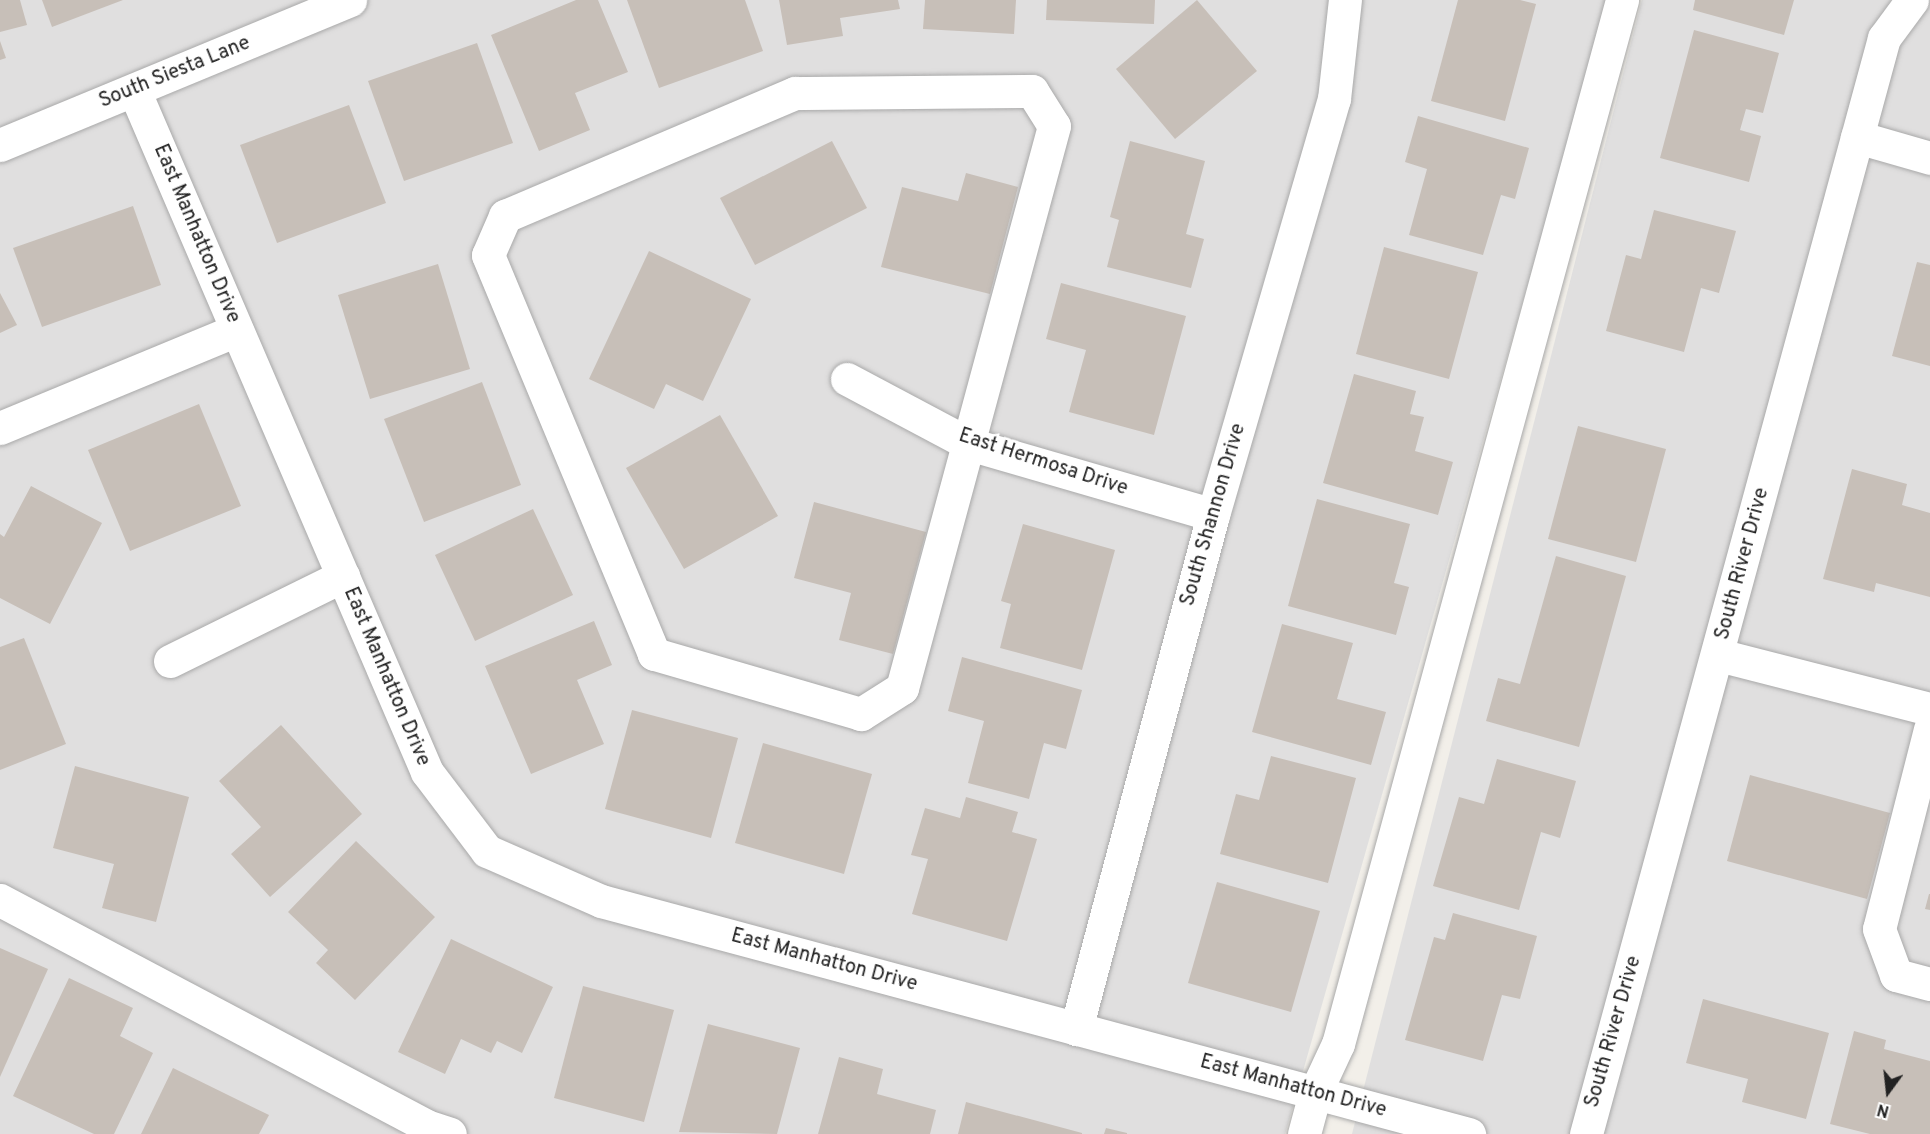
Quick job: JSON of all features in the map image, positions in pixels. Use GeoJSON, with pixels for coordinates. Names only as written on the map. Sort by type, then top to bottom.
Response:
{"type":"FeatureCollection","features":[{"type":"Feature","properties":{"kind":"street","name":"South Siesta Lane"},"geometry":{"type":"LineString","coordinates":[[0,145],[350,0]]}},
{"type":"Feature","properties":{"kind":"street","name":"South Shannon Drive"},"geometry":{"type":"LineString","coordinates":[[1076,1029],[1213,515],[1334,99],[1345,0]]}},
{"type":"Feature","properties":{"kind":"street"},"geometry":{"type":"LineString","coordinates":[[1304,1134],[1316,1093],[1338,1044],[1622,0]]}},
{"type":"Feature","properties":{"kind":"street","name":"South River Drive"},"geometry":{"type":"LineString","coordinates":[[1586,1134],[1719,655],[1884,38],[1912,0]]}},
{"type":"Feature","properties":{"kind":"street","name":"East Manhatton Drive"},"geometry":{"type":"LineString","coordinates":[[134,90],[427,772],[487,851],[601,901],[1469,1134]]}},
{"type":"Feature","properties":{"kind":"street"},"geometry":{"type":"LineString","coordinates":[[1032,91],[1054,126],[969,444],[902,688],[861,714],[654,654],[488,255],[505,216],[795,93],[1032,91]]}},
{"type":"Feature","properties":{"kind":"street"},"geometry":{"type":"LineString","coordinates":[[1857,137],[1930,158]]}},
{"type":"Feature","properties":{"kind":"street"},"geometry":{"type":"LineString","coordinates":[[0,428],[237,330]]}},
{"type":"Feature","properties":{"kind":"street","name":"East Hermosa Drive"},"geometry":{"type":"LineString","coordinates":[[847,379],[969,444],[1213,515]]}},
{"type":"Feature","properties":{"kind":"street","name":"East Manhatton Drive"},"geometry":{"type":"LineString","coordinates":[[170,661],[343,576]]}},
{"type":"Feature","properties":{"kind":"street"},"geometry":{"type":"LineString","coordinates":[[1719,655],[1930,709]]}},
{"type":"Feature","properties":{"kind":"street"},"geometry":{"type":"LineString","coordinates":[[1930,729],[1879,928],[1896,975],[1930,984]]}},
{"type":"Feature","properties":{"kind":"street"},"geometry":{"type":"LineString","coordinates":[[0,900],[426,1126],[450,1134]]}},
{"type":"Feature","properties":{"kind":"shaded area"},"geometry":{"type":"Polygon","coordinates":[[[0,0],[1609,0],[1285,1134],[0,1134],[0,0]]]}},
{"type":"Feature","properties":{"kind":"shaded area"},"geometry":{"type":"Polygon","coordinates":[[[1642,0],[1930,0],[1930,1134],[1352,1134],[1642,0]]]}},
{"type":"Feature","properties":{"kind":"building"},"geometry":{"type":"Polygon","coordinates":[[[0,0],[20,0],[27,25],[0,32],[0,0]]]}},
{"type":"Feature","properties":{"kind":"building"},"geometry":{"type":"Polygon","coordinates":[[[42,0],[123,0],[52,27],[42,0]]]}},
{"type":"Feature","properties":{"kind":"building"},"geometry":{"type":"Polygon","coordinates":[[[576,0],[598,0],[628,72],[575,93],[590,130],[539,151],[491,35],[576,0]]]}},
{"type":"Feature","properties":{"kind":"building"},"geometry":{"type":"Polygon","coordinates":[[[627,0],[745,0],[763,51],[659,88],[627,0]]]}},
{"type":"Feature","properties":{"kind":"building"},"geometry":{"type":"Polygon","coordinates":[[[779,0],[898,0],[900,9],[840,18],[843,36],[787,45],[779,0]]]}},
{"type":"Feature","properties":{"kind":"building"},"geometry":{"type":"Polygon","coordinates":[[[925,0],[1016,0],[1014,34],[923,29],[925,0]]]}},
{"type":"Feature","properties":{"kind":"building"},"geometry":{"type":"Polygon","coordinates":[[[1047,0],[1155,0],[1154,24],[1046,20],[1047,0]]]}},
{"type":"Feature","properties":{"kind":"building"},"geometry":{"type":"Polygon","coordinates":[[[1197,0],[1257,71],[1175,139],[1116,69],[1197,0]]]}},
{"type":"Feature","properties":{"kind":"building"},"geometry":{"type":"Polygon","coordinates":[[[1458,0],[1520,0],[1536,4],[1505,121],[1431,101],[1458,0]]]}},
{"type":"Feature","properties":{"kind":"building"},"geometry":{"type":"Polygon","coordinates":[[[1695,0],[1794,0],[1784,35],[1693,10],[1695,0]]]}},
{"type":"Feature","properties":{"kind":"building"},"geometry":{"type":"Polygon","coordinates":[[[1694,30],[1779,53],[1763,113],[1746,109],[1740,130],[1761,136],[1749,182],[1660,158],[1694,30]]]}},
{"type":"Feature","properties":{"kind":"building"},"geometry":{"type":"Polygon","coordinates":[[[0,41],[6,58],[0,60],[0,41]]]}},
{"type":"Feature","properties":{"kind":"building"},"geometry":{"type":"Polygon","coordinates":[[[477,43],[513,143],[404,181],[368,81],[477,43]]]}},
{"type":"Feature","properties":{"kind":"building"},"geometry":{"type":"Polygon","coordinates":[[[349,105],[386,203],[277,243],[240,145],[349,105]]]}},
{"type":"Feature","properties":{"kind":"building"},"geometry":{"type":"Polygon","coordinates":[[[1418,116],[1529,148],[1515,199],[1501,195],[1483,255],[1409,235],[1427,169],[1405,162],[1418,116]]]}},
{"type":"Feature","properties":{"kind":"building"},"geometry":{"type":"Polygon","coordinates":[[[832,141],[867,208],[755,265],[720,198],[832,141]]]}},
{"type":"Feature","properties":{"kind":"building"},"geometry":{"type":"Polygon","coordinates":[[[1130,141],[1205,161],[1186,234],[1204,239],[1191,288],[1107,267],[1119,220],[1110,217],[1130,141]]]}},
{"type":"Feature","properties":{"kind":"building"},"geometry":{"type":"Polygon","coordinates":[[[966,173],[1018,187],[990,294],[881,267],[902,187],[958,201],[966,173]]]}},
{"type":"Feature","properties":{"kind":"building"},"geometry":{"type":"Polygon","coordinates":[[[133,206],[161,285],[42,327],[13,248],[133,206]]]}},
{"type":"Feature","properties":{"kind":"building"},"geometry":{"type":"Polygon","coordinates":[[[1654,210],[1736,231],[1719,293],[1701,288],[1684,352],[1606,331],[1626,255],[1641,259],[1654,210]]]}},
{"type":"Feature","properties":{"kind":"building"},"geometry":{"type":"Polygon","coordinates":[[[1384,247],[1478,272],[1449,379],[1356,354],[1384,247]]]}},
{"type":"Feature","properties":{"kind":"building"},"geometry":{"type":"Polygon","coordinates":[[[649,251],[751,299],[703,401],[666,384],[654,409],[589,379],[649,251]]]}},
{"type":"Feature","properties":{"kind":"building"},"geometry":{"type":"Polygon","coordinates":[[[1917,262],[1930,265],[1930,366],[1892,356],[1917,262]]]}},
{"type":"Feature","properties":{"kind":"building"},"geometry":{"type":"Polygon","coordinates":[[[438,264],[470,369],[370,399],[338,295],[438,264]]]}},
{"type":"Feature","properties":{"kind":"building"},"geometry":{"type":"Polygon","coordinates":[[[1061,283],[1186,316],[1154,435],[1069,412],[1086,350],[1046,339],[1061,283]]]}},
{"type":"Feature","properties":{"kind":"building"},"geometry":{"type":"Polygon","coordinates":[[[0,293],[17,325],[0,333],[0,293]]]}},
{"type":"Feature","properties":{"kind":"building"},"geometry":{"type":"Polygon","coordinates":[[[1354,374],[1416,391],[1410,414],[1424,417],[1415,451],[1453,462],[1438,515],[1323,483],[1354,374]]]}},
{"type":"Feature","properties":{"kind":"building"},"geometry":{"type":"Polygon","coordinates":[[[482,382],[521,485],[424,522],[384,419],[482,382]]]}},
{"type":"Feature","properties":{"kind":"building"},"geometry":{"type":"Polygon","coordinates":[[[199,404],[241,506],[130,551],[88,450],[199,404]]]}},
{"type":"Feature","properties":{"kind":"building"},"geometry":{"type":"Polygon","coordinates":[[[720,415],[778,516],[684,569],[626,468],[720,415]]]}},
{"type":"Feature","properties":{"kind":"building"},"geometry":{"type":"Polygon","coordinates":[[[1578,426],[1666,449],[1636,562],[1548,539],[1578,426]]]}},
{"type":"Feature","properties":{"kind":"building"},"geometry":{"type":"Polygon","coordinates":[[[1852,469],[1907,484],[1902,505],[1930,513],[1930,597],[1876,583],[1874,592],[1823,579],[1852,469]]]}},
{"type":"Feature","properties":{"kind":"building"},"geometry":{"type":"Polygon","coordinates":[[[31,486],[102,523],[50,624],[0,598],[0,534],[4,537],[31,486]]]}},
{"type":"Feature","properties":{"kind":"building"},"geometry":{"type":"Polygon","coordinates":[[[1317,499],[1410,524],[1394,583],[1409,587],[1396,635],[1288,606],[1317,499]]]}},
{"type":"Feature","properties":{"kind":"building"},"geometry":{"type":"Polygon","coordinates":[[[814,502],[926,532],[893,654],[839,640],[851,593],[794,578],[814,502]]]}},
{"type":"Feature","properties":{"kind":"building"},"geometry":{"type":"Polygon","coordinates":[[[533,509],[573,595],[475,641],[435,555],[533,509]]]}},
{"type":"Feature","properties":{"kind":"building"},"geometry":{"type":"Polygon","coordinates":[[[1023,524],[1115,550],[1082,670],[1000,648],[1011,604],[1001,601],[1023,524]]]}},
{"type":"Feature","properties":{"kind":"building"},"geometry":{"type":"Polygon","coordinates":[[[1556,556],[1626,576],[1579,747],[1486,721],[1498,678],[1520,684],[1556,556]]]}},
{"type":"Feature","properties":{"kind":"building"},"geometry":{"type":"Polygon","coordinates":[[[594,621],[612,665],[577,680],[604,744],[531,774],[485,666],[594,621]]]}},
{"type":"Feature","properties":{"kind":"building"},"geometry":{"type":"Polygon","coordinates":[[[1282,624],[1353,643],[1337,699],[1386,712],[1371,765],[1252,732],[1282,624]]]}},
{"type":"Feature","properties":{"kind":"building"},"geometry":{"type":"Polygon","coordinates":[[[24,638],[66,744],[0,770],[0,647],[24,638]]]}},
{"type":"Feature","properties":{"kind":"building"},"geometry":{"type":"Polygon","coordinates":[[[962,657],[1082,690],[1066,749],[1044,743],[1029,799],[968,783],[984,721],[948,711],[962,657]]]}},
{"type":"Feature","properties":{"kind":"building"},"geometry":{"type":"Polygon","coordinates":[[[632,710],[738,738],[711,838],[605,809],[632,710]]]}},
{"type":"Feature","properties":{"kind":"building"},"geometry":{"type":"Polygon","coordinates":[[[281,725],[362,814],[270,897],[231,854],[261,827],[219,781],[281,725]]]}},
{"type":"Feature","properties":{"kind":"building"},"geometry":{"type":"Polygon","coordinates":[[[763,743],[872,774],[844,874],[735,843],[763,743]]]}},
{"type":"Feature","properties":{"kind":"building"},"geometry":{"type":"Polygon","coordinates":[[[1271,756],[1356,778],[1328,883],[1220,854],[1236,794],[1259,800],[1271,756]]]}},
{"type":"Feature","properties":{"kind":"building"},"geometry":{"type":"Polygon","coordinates":[[[1497,759],[1576,781],[1560,838],[1541,832],[1519,910],[1433,886],[1459,797],[1484,804],[1497,759]]]}},
{"type":"Feature","properties":{"kind":"building"},"geometry":{"type":"Polygon","coordinates":[[[75,766],[189,797],[156,922],[102,908],[114,864],[53,848],[75,766]]]}},
{"type":"Feature","properties":{"kind":"building"},"geometry":{"type":"Polygon","coordinates":[[[1750,775],[1890,813],[1867,899],[1727,861],[1750,775]]]}},
{"type":"Feature","properties":{"kind":"building"},"geometry":{"type":"Polygon","coordinates":[[[966,797],[1018,812],[1012,832],[1037,839],[1007,941],[912,914],[928,859],[911,855],[925,808],[960,818],[966,797]]]}},
{"type":"Feature","properties":{"kind":"building"},"geometry":{"type":"Polygon","coordinates":[[[356,841],[435,917],[355,1000],[316,963],[328,950],[288,912],[356,841]]]}},
{"type":"Feature","properties":{"kind":"building"},"geometry":{"type":"Polygon","coordinates":[[[1217,882],[1320,911],[1291,1012],[1188,983],[1217,882]]]}},
{"type":"Feature","properties":{"kind":"building"},"geometry":{"type":"Polygon","coordinates":[[[1930,894],[1930,910],[1925,909],[1930,894]]]}},
{"type":"Feature","properties":{"kind":"building"},"geometry":{"type":"Polygon","coordinates":[[[1453,913],[1537,936],[1520,999],[1502,995],[1483,1061],[1405,1040],[1434,937],[1445,940],[1453,913]]]}},
{"type":"Feature","properties":{"kind":"building"},"geometry":{"type":"Polygon","coordinates":[[[451,939],[553,987],[522,1053],[497,1041],[491,1053],[461,1039],[445,1074],[398,1052],[451,939]]]}},
{"type":"Feature","properties":{"kind":"building"},"geometry":{"type":"Polygon","coordinates":[[[0,948],[48,969],[0,1077],[0,948]]]}},
{"type":"Feature","properties":{"kind":"building"},"geometry":{"type":"Polygon","coordinates":[[[69,978],[133,1008],[120,1036],[153,1053],[114,1134],[94,1134],[13,1096],[69,978]]]}},
{"type":"Feature","properties":{"kind":"building"},"geometry":{"type":"Polygon","coordinates":[[[583,986],[674,1010],[644,1122],[554,1098],[583,986]]]}},
{"type":"Feature","properties":{"kind":"building"},"geometry":{"type":"Polygon","coordinates":[[[1703,999],[1829,1033],[1806,1119],[1742,1102],[1748,1079],[1686,1063],[1703,999]]]}},
{"type":"Feature","properties":{"kind":"building"},"geometry":{"type":"Polygon","coordinates":[[[708,1024],[800,1048],[777,1134],[679,1132],[708,1024]]]}},
{"type":"Feature","properties":{"kind":"building"},"geometry":{"type":"Polygon","coordinates":[[[1854,1031],[1886,1040],[1884,1049],[1930,1061],[1930,1134],[1870,1134],[1830,1124],[1854,1031]]]}},
{"type":"Feature","properties":{"kind":"building"},"geometry":{"type":"Polygon","coordinates":[[[839,1057],[883,1069],[877,1094],[936,1110],[930,1134],[818,1134],[839,1057]]]}},
{"type":"Feature","properties":{"kind":"building"},"geometry":{"type":"Polygon","coordinates":[[[173,1068],[269,1115],[259,1134],[141,1134],[173,1068]]]}},
{"type":"Feature","properties":{"kind":"building"},"geometry":{"type":"Polygon","coordinates":[[[966,1102],[1082,1133],[1082,1134],[958,1134],[966,1102]]]}},
{"type":"Feature","properties":{"kind":"building"},"geometry":{"type":"Polygon","coordinates":[[[1106,1128],[1127,1133],[1127,1134],[1104,1134],[1106,1128]]]}}]}
